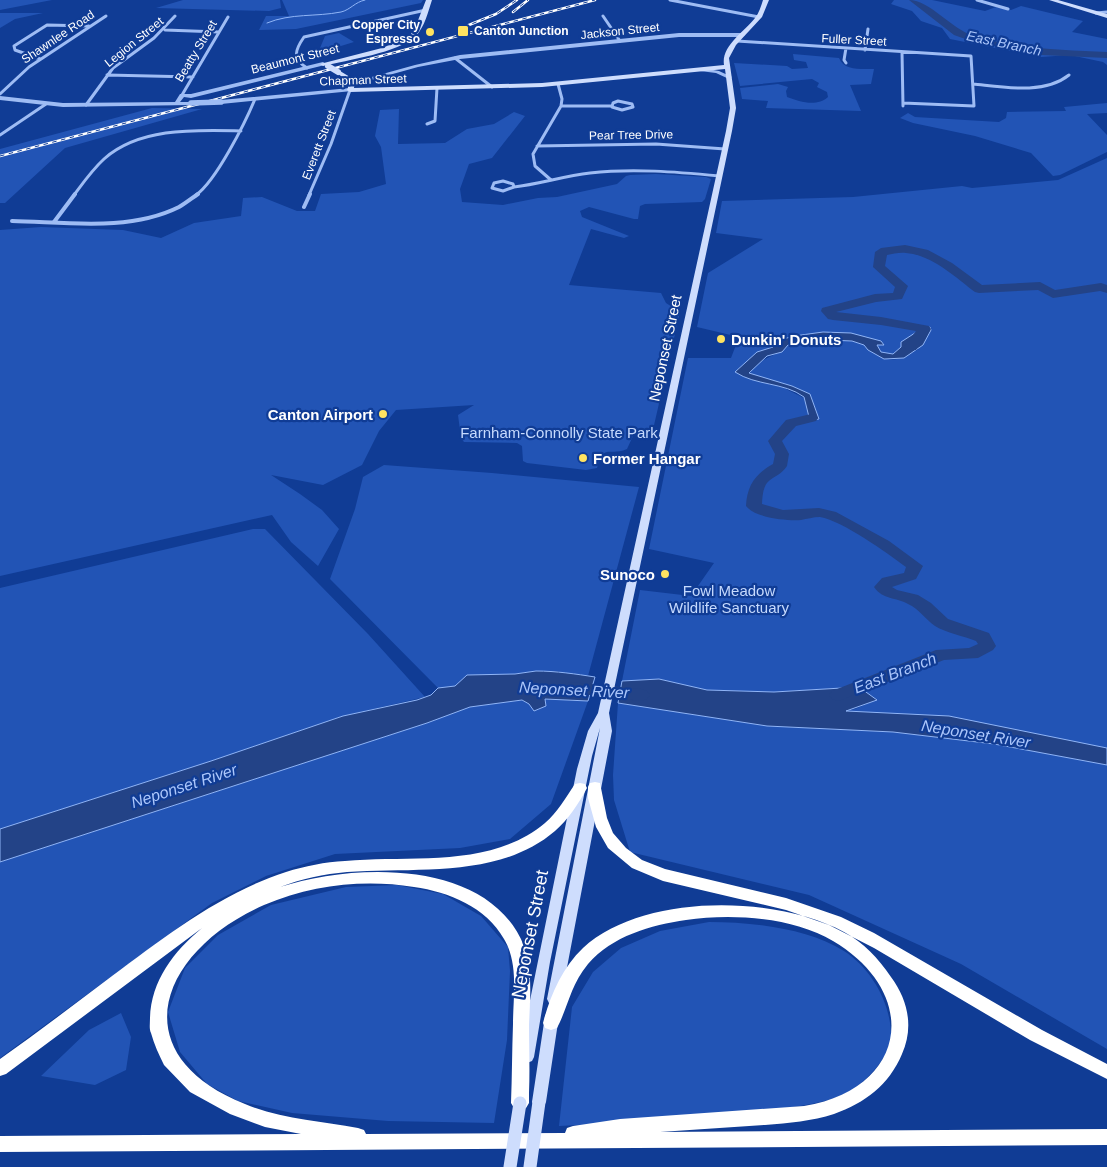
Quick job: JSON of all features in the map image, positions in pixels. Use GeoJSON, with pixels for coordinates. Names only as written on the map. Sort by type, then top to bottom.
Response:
{"type":"FeatureCollection","features":[{"type":"Feature","properties":{"kind":"highway"},"geometry":{"type":"LineString","coordinates":[[0,1070],[195,923],[235,898],[279,880],[320,870],[358,865],[472,859],[501,853],[526,843],[547,830],[588,788],[604,831],[616,848],[638,864],[660,874],[795,908],[835,921],[869,938],[1064,1050],[1107,1072]]}},
{"type":"Feature","properties":{"kind":"highway"},"geometry":{"type":"LineString","coordinates":[[385,1142],[292,1125],[244,1112],[204,1092],[176,1069],[165,1054],[160,1042],[156,1024],[157,1012],[161,991],[170,973],[194,941],[218,923],[255,902],[288,890],[331,880],[368,877],[402,878],[432,884],[466,896],[490,912],[504,926],[521,961],[520,1103]]}},
{"type":"Feature","properties":{"kind":"highway"},"geometry":{"type":"LineString","coordinates":[[542,1140],[605,1128],[767,1117],[814,1112],[837,1105],[862,1092],[884,1072],[898,1046],[900,1024],[897,1004],[889,985],[876,966],[855,947],[836,936],[800,922],[756,913],[725,911],[694,912],[664,917],[628,928],[605,940],[585,957],[572,973],[558,1001],[550,1023]]}},
{"type":"Feature","properties":{"kind":"highway"},"geometry":{"type":"LineString","coordinates":[[0,1144],[1107,1137]]}},
{"type":"Feature","properties":{"kind":"main road"},"geometry":{"type":"LineString","coordinates":[[426,10],[429,0]]}},
{"type":"Feature","properties":{"kind":"main road"},"geometry":{"type":"LineString","coordinates":[[727,67],[726,58],[737,41],[759,17],[766,0]]}},
{"type":"Feature","properties":{"kind":"main road"},"geometry":{"type":"LineString","coordinates":[[1052,0],[1107,16]]}},
{"type":"Feature","properties":{"kind":"main road","name":"Beaumont Street"},"geometry":{"type":"LineString","coordinates":[[326,65],[395,45],[414,34],[426,10]]}},
{"type":"Feature","properties":{"kind":"main road"},"geometry":{"type":"LineString","coordinates":[[326,65],[352,80],[352,86]]}},
{"type":"Feature","properties":{"kind":"main road","name":"Chapman Street"},"geometry":{"type":"LineString","coordinates":[[352,86],[437,88],[558,84],[727,67]]}},
{"type":"Feature","properties":{"kind":"main road","name":"Neponset Street"},"geometry":{"type":"LineString","coordinates":[[510,1167],[540,977],[588,788],[606,731],[603,713],[720,176],[733,108],[727,67]]}},
{"type":"Feature","properties":{"kind":"main road","name":"Neponset Street"},"geometry":{"type":"LineString","coordinates":[[530,1167],[550,1023],[588,788]]}},
{"type":"Feature","properties":{"kind":"street"},"geometry":{"type":"LineString","coordinates":[[670,0],[759,17]]}},
{"type":"Feature","properties":{"kind":"street"},"geometry":{"type":"LineString","coordinates":[[977,0],[1008,9]]}},
{"type":"Feature","properties":{"kind":"street"},"geometry":{"type":"LineString","coordinates":[[307,68],[300,63],[296,56],[296,48],[304,37],[426,10]]}},
{"type":"Feature","properties":{"kind":"street"},"geometry":{"type":"LineString","coordinates":[[1096,13],[1107,12]]}},
{"type":"Feature","properties":{"kind":"street","name":"Shawnlee Road"},"geometry":{"type":"LineString","coordinates":[[0,96],[21,73],[106,16]]}},
{"type":"Feature","properties":{"kind":"street","name":"Legion Street"},"geometry":{"type":"LineString","coordinates":[[86,106],[107,75],[127,57],[165,30],[175,16]]}},
{"type":"Feature","properties":{"kind":"street"},"geometry":{"type":"LineString","coordinates":[[603,16],[620,41]]}},
{"type":"Feature","properties":{"kind":"street","name":"Beatty Street"},"geometry":{"type":"LineString","coordinates":[[179,104],[182,95],[228,17]]}},
{"type":"Feature","properties":{"kind":"street"},"geometry":{"type":"LineString","coordinates":[[40,59],[22,54],[14,48],[44,26],[56,24],[89,26]]}},
{"type":"Feature","properties":{"kind":"street"},"geometry":{"type":"LineString","coordinates":[[865,50],[868,29]]}},
{"type":"Feature","properties":{"kind":"street"},"geometry":{"type":"LineString","coordinates":[[165,30],[219,32]]}},
{"type":"Feature","properties":{"kind":"street","name":"Jackson Street"},"geometry":{"type":"LineString","coordinates":[[352,86],[417,66],[455,58],[688,35],[742,35]]}},
{"type":"Feature","properties":{"kind":"street","name":"Fuller Street"},"geometry":{"type":"LineString","coordinates":[[737,41],[971,56],[973,84]]}},
{"type":"Feature","properties":{"kind":"street"},"geometry":{"type":"LineString","coordinates":[[846,48],[846,63]]}},
{"type":"Feature","properties":{"kind":"street"},"geometry":{"type":"LineString","coordinates":[[902,52],[902,105],[972,106],[974,105],[973,84],[1038,86],[1065,80],[1069,75]]}},
{"type":"Feature","properties":{"kind":"street"},"geometry":{"type":"LineString","coordinates":[[455,58],[492,87]]}},
{"type":"Feature","properties":{"kind":"street","name":"Beaumont Street"},"geometry":{"type":"LineString","coordinates":[[179,104],[191,96],[326,65]]}},
{"type":"Feature","properties":{"kind":"street"},"geometry":{"type":"LineString","coordinates":[[702,70],[717,72],[729,77]]}},
{"type":"Feature","properties":{"kind":"street"},"geometry":{"type":"LineString","coordinates":[[107,75],[193,76]]}},
{"type":"Feature","properties":{"kind":"street"},"geometry":{"type":"LineString","coordinates":[[551,180],[539,171],[532,160],[537,146],[560,106],[562,100],[558,84]]}},
{"type":"Feature","properties":{"kind":"street","name":"Chapman Street"},"geometry":{"type":"LineString","coordinates":[[0,96],[46,104],[86,106],[179,104],[255,99],[352,86]]}},
{"type":"Feature","properties":{"kind":"street","name":"Everett Street"},"geometry":{"type":"LineString","coordinates":[[304,207],[331,144],[352,86]]}},
{"type":"Feature","properties":{"kind":"street"},"geometry":{"type":"LineString","coordinates":[[427,124],[435,121],[437,88]]}},
{"type":"Feature","properties":{"kind":"street","name":"Beatty Street"},"geometry":{"type":"LineString","coordinates":[[182,95],[191,96]]}},
{"type":"Feature","properties":{"kind":"street"},"geometry":{"type":"LineString","coordinates":[[12,221],[96,224],[132,220],[166,211],[185,203],[206,186],[241,131],[255,99]]}},
{"type":"Feature","properties":{"kind":"street"},"geometry":{"type":"LineString","coordinates":[[560,106],[611,106],[622,110],[629,109],[633,105],[621,101],[612,103],[611,106]]}},
{"type":"Feature","properties":{"kind":"street"},"geometry":{"type":"LineString","coordinates":[[0,135],[46,104]]}},
{"type":"Feature","properties":{"kind":"street"},"geometry":{"type":"LineString","coordinates":[[54,222],[102,160],[121,148],[145,139],[177,132],[241,131]]}},
{"type":"Feature","properties":{"kind":"street","name":"Pear Tree Drive"},"geometry":{"type":"LineString","coordinates":[[537,146],[656,144],[725,149]]}},
{"type":"Feature","properties":{"kind":"street"},"geometry":{"type":"LineString","coordinates":[[514,187],[510,182],[504,181],[494,183],[492,186],[494,189],[503,191],[514,187],[586,174],[643,171],[720,176]]}},
{"type":"Feature","properties":{"kind":"green space"},"geometry":{"type":"Polygon","coordinates":[[[0,0],[52,0],[0,10],[0,0]]]}},
{"type":"Feature","properties":{"kind":"green space"},"geometry":{"type":"Polygon","coordinates":[[[183,0],[280,0],[281,8],[269,11],[156,8],[183,0]]]}},
{"type":"Feature","properties":{"kind":"green space"},"geometry":{"type":"Polygon","coordinates":[[[282,0],[423,0],[421,3],[296,29],[259,30],[266,16],[289,16],[282,0]]]}},
{"type":"Feature","properties":{"kind":"green space"},"geometry":{"type":"Polygon","coordinates":[[[894,0],[932,0],[985,11],[996,7],[1011,10],[1021,6],[1083,21],[1072,32],[1107,39],[1107,65],[1103,62],[1070,55],[1041,57],[950,39],[942,28],[921,21],[912,11],[891,4],[894,0]]]}},
{"type":"Feature","properties":{"kind":"green space"},"geometry":{"type":"Polygon","coordinates":[[[0,13],[43,13],[15,19],[0,28],[0,13]]]}},
{"type":"Feature","properties":{"kind":"green space"},"geometry":{"type":"Polygon","coordinates":[[[339,33],[354,42],[318,53],[325,36],[339,33]]]}},
{"type":"Feature","properties":{"kind":"green space"},"geometry":{"type":"Polygon","coordinates":[[[793,54],[839,58],[841,62],[849,67],[874,69],[871,84],[850,85],[861,111],[766,108],[768,101],[742,99],[740,88],[778,84],[788,87],[786,91],[787,97],[797,101],[814,103],[828,97],[827,92],[817,87],[819,83],[812,79],[740,86],[734,63],[787,66],[792,69],[808,68],[806,62],[794,60],[793,54]]]}},
{"type":"Feature","properties":{"kind":"green space"},"geometry":{"type":"Polygon","coordinates":[[[1107,103],[1107,113],[1087,114],[1107,135],[1107,152],[1060,175],[1053,176],[1031,153],[975,136],[913,123],[900,118],[908,113],[915,117],[999,122],[1006,118],[1007,112],[1066,111],[1064,107],[1107,103]]]}},
{"type":"Feature","properties":{"kind":"green space"},"geometry":{"type":"Polygon","coordinates":[[[152,108],[202,109],[65,148],[5,203],[0,203],[0,149],[152,108]]]}},
{"type":"Feature","properties":{"kind":"green space","name":"Farnham-Connolly State Park"},"geometry":{"type":"Polygon","coordinates":[[[399,109],[398,144],[445,143],[467,129],[494,124],[514,112],[525,116],[492,158],[469,164],[460,189],[462,202],[503,205],[538,198],[557,197],[617,184],[630,175],[656,174],[706,177],[711,179],[705,199],[702,202],[645,204],[640,206],[638,219],[589,207],[580,211],[582,217],[629,236],[624,238],[591,229],[569,285],[661,293],[666,303],[680,312],[652,434],[633,436],[627,449],[605,453],[602,455],[597,468],[586,470],[527,463],[523,461],[522,446],[517,443],[464,442],[461,438],[458,415],[474,405],[396,410],[379,431],[362,465],[323,485],[271,475],[322,510],[339,529],[318,566],[291,542],[272,515],[0,576],[0,230],[41,227],[123,230],[161,238],[194,223],[241,216],[243,198],[262,197],[297,211],[315,211],[321,194],[359,192],[386,184],[381,147],[375,136],[380,110],[399,109]]]}},
{"type":"Feature","properties":{"kind":"green space","name":"Fowl Meadow Wildlife Sanctuary"},"geometry":{"type":"Polygon","coordinates":[[[1107,158],[1107,757],[825,715],[855,709],[876,700],[859,687],[774,692],[707,690],[659,679],[622,681],[640,590],[691,596],[714,563],[649,549],[688,358],[731,358],[739,337],[697,327],[708,273],[763,239],[716,233],[722,201],[853,197],[962,186],[972,188],[1058,180],[1107,158]],[[794,336],[780,340],[773,347],[757,352],[736,372],[782,387],[804,398],[809,418],[787,423],[819,419],[810,394],[792,386],[750,374],[752,370],[770,356],[781,352],[788,345],[806,340],[826,338],[855,341],[865,345],[881,357],[889,359],[903,357],[919,349],[901,347],[893,354],[881,352],[876,345],[881,341],[794,336]]]}},
{"type":"Feature","properties":{"kind":"green space"},"geometry":{"type":"Polygon","coordinates":[[[384,465],[639,487],[588,676],[577,676],[557,671],[491,674],[455,686],[438,688],[330,579],[355,509],[363,477],[384,465]]]}},
{"type":"Feature","properties":{"kind":"green space"},"geometry":{"type":"Polygon","coordinates":[[[253,529],[265,529],[368,634],[425,697],[343,716],[0,829],[0,588],[253,529]]]}},
{"type":"Feature","properties":{"kind":"green space"},"geometry":{"type":"Polygon","coordinates":[[[544,699],[588,701],[551,804],[510,839],[460,848],[335,854],[266,876],[212,903],[0,1058],[0,862],[427,723],[470,707],[522,700],[529,704],[544,699]]]}},
{"type":"Feature","properties":{"kind":"green space"},"geometry":{"type":"Polygon","coordinates":[[[618,703],[767,726],[893,732],[994,744],[1107,765],[1107,1049],[961,964],[809,895],[630,852],[614,800],[613,775],[618,703]]]}},
{"type":"Feature","properties":{"kind":"green space"},"geometry":{"type":"Polygon","coordinates":[[[397,885],[443,894],[481,916],[508,947],[510,971],[507,1040],[494,1123],[388,1121],[292,1113],[238,1101],[207,1084],[180,1052],[168,1012],[185,968],[218,935],[271,905],[346,887],[397,885]]]}},
{"type":"Feature","properties":{"kind":"green space"},"geometry":{"type":"Polygon","coordinates":[[[709,922],[743,923],[778,928],[813,937],[844,951],[871,978],[884,1001],[888,1013],[891,1038],[890,1045],[882,1060],[870,1075],[850,1091],[817,1103],[709,1116],[559,1126],[572,1007],[593,972],[621,948],[660,931],[709,922]]]}},
{"type":"Feature","properties":{"kind":"green space"},"geometry":{"type":"Polygon","coordinates":[[[121,1013],[131,1037],[126,1070],[95,1085],[41,1076],[89,1030],[121,1013]]]}},
{"type":"Feature","properties":{"kind":"water"},"geometry":{"type":"Polygon","coordinates":[[[930,327],[931,330],[923,345],[904,358],[884,359],[868,350],[864,345],[852,341],[805,339],[788,345],[782,352],[767,356],[749,373],[792,386],[810,394],[819,419],[786,424],[809,417],[804,397],[788,389],[752,380],[735,372],[757,352],[773,347],[780,340],[794,336],[823,332],[851,333],[881,341],[884,345],[877,345],[881,352],[893,354],[901,347],[901,342],[918,331],[930,327]]]}},
{"type":"Feature","properties":{"kind":"water"},"geometry":{"type":"Polygon","coordinates":[[[536,671],[595,677],[588,701],[545,699],[546,706],[534,711],[529,704],[522,700],[470,707],[427,723],[0,862],[0,829],[343,716],[417,700],[431,695],[438,688],[455,686],[467,675],[515,674],[536,671]]]}},
{"type":"Feature","properties":{"kind":"water"},"geometry":{"type":"Polygon","coordinates":[[[659,679],[707,690],[774,692],[859,687],[877,700],[846,711],[949,716],[1107,748],[1107,765],[994,744],[893,732],[767,726],[618,703],[622,681],[659,679]]]}},
{"type":"Feature","properties":{"kind":"waterway"},"geometry":{"type":"LineString","coordinates":[[267,23],[294,16],[341,12],[365,0]]}},
{"type":"Feature","properties":{"kind":"waterway","name":"East Branch"},"geometry":{"type":"LineString","coordinates":[[913,0],[957,33],[974,39],[1041,52],[1107,55]]}},
{"type":"Feature","properties":{"kind":"waterway","name":"East Branch"},"geometry":{"type":"LineString","coordinates":[[911,347],[924,329],[881,321],[833,316],[827,311],[875,298],[898,296],[902,286],[879,267],[881,252],[905,249],[924,253],[948,266],[979,289],[1040,286],[1053,294],[1101,287],[1107,289]]}},
{"type":"Feature","properties":{"kind":"waterway","name":"East Branch"},"geometry":{"type":"LineString","coordinates":[[811,418],[791,423],[775,441],[782,454],[780,466],[763,477],[757,486],[754,506],[771,513],[783,515],[821,513],[870,535],[915,566],[910,576],[888,582],[882,587],[891,594],[912,599],[925,607],[942,623],[983,637],[987,646],[972,654],[942,654],[838,695]]}},
{"type":"Feature","properties":{"kind":"waterway","name":"Neponset River"},"geometry":{"type":"LineString","coordinates":[[571,688],[641,695]]}},
{"type":"Feature","properties":{"kind":"railway"},"geometry":{"type":"LineString","coordinates":[[464,27],[496,14],[517,0]]}},
{"type":"Feature","properties":{"kind":"railway"},"geometry":{"type":"LineString","coordinates":[[513,12],[528,0]]}},
{"type":"Feature","properties":{"kind":"railway"},"geometry":{"type":"LineString","coordinates":[[0,156],[595,0]]}},
{"type":"Feature","properties":{"kind":"place","name":"Canton Junction"},"geometry":{"type":"Point","coordinates":[463,31]}},
{"type":"Feature","properties":{"kind":"place","name":"Copper City Espresso"},"geometry":{"type":"Point","coordinates":[430,32]}},
{"type":"Feature","properties":{"kind":"place","name":"Dunkin' Donuts"},"geometry":{"type":"Point","coordinates":[721,339]}},
{"type":"Feature","properties":{"kind":"place","name":"Canton Airport"},"geometry":{"type":"Point","coordinates":[383,414]}},
{"type":"Feature","properties":{"kind":"place","name":"Former Hangar"},"geometry":{"type":"Point","coordinates":[583,458]}},
{"type":"Feature","properties":{"kind":"place","name":"Sunoco"},"geometry":{"type":"Point","coordinates":[665,574]}}]}
